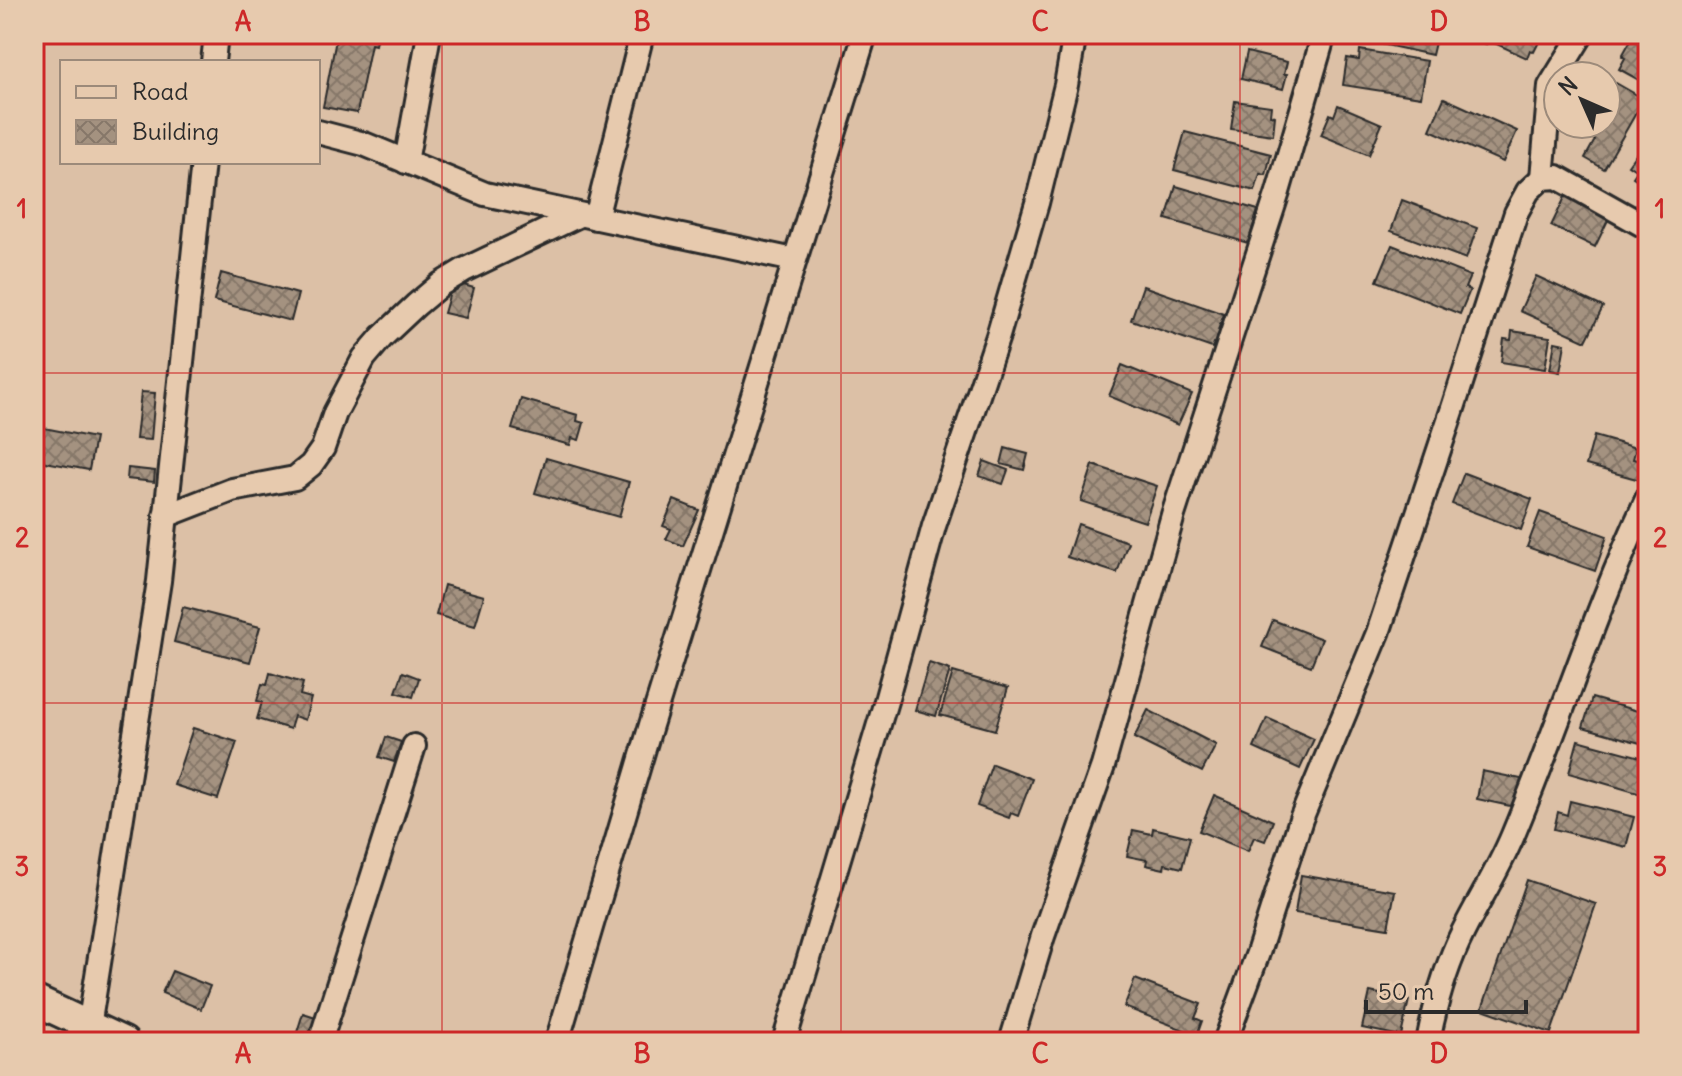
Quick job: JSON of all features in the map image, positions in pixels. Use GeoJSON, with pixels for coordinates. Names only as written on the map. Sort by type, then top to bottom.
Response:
{"type":"FeatureCollection","features":[{"type":"Feature","properties":{"kind":"street"},"geometry":{"type":"LineString","coordinates":[[213,60],[216,34]]}},
{"type":"Feature","properties":{"kind":"street"},"geometry":{"type":"LineString","coordinates":[[406,162],[429,34]]}},
{"type":"Feature","properties":{"kind":"street"},"geometry":{"type":"LineString","coordinates":[[165,516],[232,490],[295,478],[311,465],[323,448],[335,413],[364,358],[416,305],[464,270],[588,216],[642,34]]}},
{"type":"Feature","properties":{"kind":"street"},"geometry":{"type":"LineString","coordinates":[[557,1042],[651,725],[865,34]]}},
{"type":"Feature","properties":{"kind":"street"},"geometry":{"type":"LineString","coordinates":[[784,1042],[886,701],[934,526],[998,336],[1037,203],[1066,85],[1075,34]]}},
{"type":"Feature","properties":{"kind":"street"},"geometry":{"type":"LineString","coordinates":[[1011,1042],[1043,936],[1103,766],[1173,515],[1278,192],[1324,34]]}},
{"type":"Feature","properties":{"kind":"street"},"geometry":{"type":"LineString","coordinates":[[1542,178],[1550,86],[1582,34]]}},
{"type":"Feature","properties":{"kind":"street"},"geometry":{"type":"LineString","coordinates":[[320,133],[364,144],[485,194],[794,260]]}},
{"type":"Feature","properties":{"kind":"street"},"geometry":{"type":"LineString","coordinates":[[89,1035],[159,581],[203,164]]}},
{"type":"Feature","properties":{"kind":"street"},"geometry":{"type":"LineString","coordinates":[[1225,1042],[1258,953],[1301,819],[1378,633],[1516,213],[1528,191],[1542,178],[1557,177],[1648,228]]}},
{"type":"Feature","properties":{"kind":"street"},"geometry":{"type":"LineString","coordinates":[[1428,1042],[1445,978],[1461,936],[1512,838],[1625,545],[1648,497]]}},
{"type":"Feature","properties":{"kind":"street"},"geometry":{"type":"LineString","coordinates":[[320,1042],[414,746]]}},
{"type":"Feature","properties":{"kind":"street"},"geometry":{"type":"LineString","coordinates":[[34,1000],[89,1035],[124,1042]]}},
{"type":"Feature","properties":{"kind":"building"},"geometry":{"type":"Polygon","coordinates":[[[337,34],[377,34],[375,45],[371,44],[357,113],[323,107],[337,34]]]}},
{"type":"Feature","properties":{"kind":"building"},"geometry":{"type":"Polygon","coordinates":[[[1364,34],[1437,34],[1432,55],[1363,40],[1364,34]]]}},
{"type":"Feature","properties":{"kind":"building"},"geometry":{"type":"Polygon","coordinates":[[[1469,34],[1538,34],[1541,38],[1527,58],[1488,40],[1486,44],[1469,34]]]}},
{"type":"Feature","properties":{"kind":"building"},"geometry":{"type":"Polygon","coordinates":[[[1633,36],[1648,44],[1648,85],[1622,71],[1625,58],[1622,56],[1633,36]]]}},
{"type":"Feature","properties":{"kind":"building"},"geometry":{"type":"Polygon","coordinates":[[[1360,50],[1427,61],[1421,97],[1343,85],[1347,58],[1359,60],[1360,50]]]}},
{"type":"Feature","properties":{"kind":"building"},"geometry":{"type":"Polygon","coordinates":[[[1247,52],[1287,62],[1283,89],[1241,79],[1247,52]]]}},
{"type":"Feature","properties":{"kind":"building"},"geometry":{"type":"Polygon","coordinates":[[[1622,86],[1644,99],[1622,138],[1622,86]]]}},
{"type":"Feature","properties":{"kind":"building"},"geometry":{"type":"Polygon","coordinates":[[[1444,98],[1517,131],[1503,162],[1430,130],[1444,98]]]}},
{"type":"Feature","properties":{"kind":"building"},"geometry":{"type":"Polygon","coordinates":[[[1235,101],[1271,106],[1270,115],[1275,116],[1273,135],[1231,129],[1235,101]]]}},
{"type":"Feature","properties":{"kind":"building"},"geometry":{"type":"Polygon","coordinates":[[[1338,105],[1382,124],[1369,155],[1321,135],[1330,114],[1334,116],[1338,105]]]}},
{"type":"Feature","properties":{"kind":"building"},"geometry":{"type":"Polygon","coordinates":[[[1185,132],[1271,154],[1266,175],[1260,174],[1255,191],[1174,170],[1185,132]]]}},
{"type":"Feature","properties":{"kind":"building"},"geometry":{"type":"Polygon","coordinates":[[[1648,137],[1648,187],[1633,177],[1637,171],[1628,165],[1648,137]]]}},
{"type":"Feature","properties":{"kind":"building"},"geometry":{"type":"Polygon","coordinates":[[[1595,140],[1621,140],[1604,169],[1585,158],[1595,140]]]}},
{"type":"Feature","properties":{"kind":"building"},"geometry":{"type":"Polygon","coordinates":[[[1176,186],[1258,210],[1248,243],[1166,219],[1176,186]]]}},
{"type":"Feature","properties":{"kind":"building"},"geometry":{"type":"Polygon","coordinates":[[[1566,195],[1610,216],[1595,247],[1551,226],[1566,195]]]}},
{"type":"Feature","properties":{"kind":"building"},"geometry":{"type":"Polygon","coordinates":[[[1402,200],[1477,228],[1466,259],[1391,231],[1402,200]]]}},
{"type":"Feature","properties":{"kind":"building"},"geometry":{"type":"Polygon","coordinates":[[[1392,245],[1470,276],[1465,288],[1470,290],[1460,314],[1377,281],[1392,245]]]}},
{"type":"Feature","properties":{"kind":"building"},"geometry":{"type":"Polygon","coordinates":[[[221,273],[298,294],[291,321],[214,301],[221,273]]]}},
{"type":"Feature","properties":{"kind":"building"},"geometry":{"type":"Polygon","coordinates":[[[1536,276],[1603,307],[1586,341],[1520,311],[1536,276]]]}},
{"type":"Feature","properties":{"kind":"building"},"geometry":{"type":"Polygon","coordinates":[[[453,282],[474,288],[466,318],[444,313],[453,282]]]}},
{"type":"Feature","properties":{"kind":"building"},"geometry":{"type":"Polygon","coordinates":[[[1143,286],[1224,314],[1218,330],[1224,332],[1220,345],[1214,343],[1212,348],[1131,320],[1143,286]]]}},
{"type":"Feature","properties":{"kind":"building"},"geometry":{"type":"Polygon","coordinates":[[[1512,331],[1550,337],[1545,369],[1501,362],[1504,339],[1511,340],[1512,331]]]}},
{"type":"Feature","properties":{"kind":"building"},"geometry":{"type":"Polygon","coordinates":[[[1555,342],[1565,344],[1560,372],[1550,370],[1555,342]]]}},
{"type":"Feature","properties":{"kind":"building"},"geometry":{"type":"Polygon","coordinates":[[[1122,365],[1192,394],[1178,425],[1109,396],[1122,365]]]}},
{"type":"Feature","properties":{"kind":"building"},"geometry":{"type":"Polygon","coordinates":[[[141,392],[155,393],[151,440],[136,439],[141,392]]]}},
{"type":"Feature","properties":{"kind":"building"},"geometry":{"type":"Polygon","coordinates":[[[521,399],[578,415],[577,421],[584,423],[579,440],[572,438],[570,445],[512,429],[521,399]]]}},
{"type":"Feature","properties":{"kind":"building"},"geometry":{"type":"Polygon","coordinates":[[[34,426],[95,438],[89,470],[34,460],[34,426]]]}},
{"type":"Feature","properties":{"kind":"building"},"geometry":{"type":"Polygon","coordinates":[[[1594,436],[1636,448],[1633,459],[1645,462],[1640,480],[1586,465],[1594,436]]]}},
{"type":"Feature","properties":{"kind":"building"},"geometry":{"type":"Polygon","coordinates":[[[1005,448],[1028,454],[1024,470],[1001,464],[1005,448]]]}},
{"type":"Feature","properties":{"kind":"building"},"geometry":{"type":"Polygon","coordinates":[[[546,458],[629,482],[619,517],[535,493],[546,458]]]}},
{"type":"Feature","properties":{"kind":"building"},"geometry":{"type":"Polygon","coordinates":[[[984,461],[1008,470],[1003,484],[979,476],[984,461]]]}},
{"type":"Feature","properties":{"kind":"building"},"geometry":{"type":"Polygon","coordinates":[[[1093,465],[1157,486],[1145,522],[1081,501],[1093,465]]]}},
{"type":"Feature","properties":{"kind":"building"},"geometry":{"type":"Polygon","coordinates":[[[128,468],[155,471],[154,482],[127,479],[128,468]]]}},
{"type":"Feature","properties":{"kind":"building"},"geometry":{"type":"Polygon","coordinates":[[[1464,473],[1532,499],[1521,530],[1452,504],[1464,473]]]}},
{"type":"Feature","properties":{"kind":"building"},"geometry":{"type":"Polygon","coordinates":[[[674,500],[699,510],[683,546],[666,539],[671,529],[663,526],[674,500]]]}},
{"type":"Feature","properties":{"kind":"building"},"geometry":{"type":"Polygon","coordinates":[[[1540,512],[1607,536],[1595,571],[1527,547],[1540,512]]]}},
{"type":"Feature","properties":{"kind":"building"},"geometry":{"type":"Polygon","coordinates":[[[1078,524],[1128,542],[1117,573],[1067,557],[1078,524]]]}},
{"type":"Feature","properties":{"kind":"building"},"geometry":{"type":"Polygon","coordinates":[[[444,585],[484,596],[475,626],[436,615],[444,585]]]}},
{"type":"Feature","properties":{"kind":"building"},"geometry":{"type":"Polygon","coordinates":[[[183,607],[260,627],[250,662],[174,642],[183,607]]]}},
{"type":"Feature","properties":{"kind":"building"},"geometry":{"type":"Polygon","coordinates":[[[1273,620],[1322,639],[1311,666],[1262,647],[1273,620]]]}},
{"type":"Feature","properties":{"kind":"building"},"geometry":{"type":"Polygon","coordinates":[[[929,663],[950,670],[936,716],[915,710],[929,663]]]}},
{"type":"Feature","properties":{"kind":"building"},"geometry":{"type":"Polygon","coordinates":[[[403,672],[419,678],[413,697],[396,692],[403,672]]]}},
{"type":"Feature","properties":{"kind":"building"},"geometry":{"type":"Polygon","coordinates":[[[953,672],[1008,688],[995,730],[940,715],[953,672]]]}},
{"type":"Feature","properties":{"kind":"building"},"geometry":{"type":"Polygon","coordinates":[[[270,673],[303,683],[300,695],[311,698],[305,720],[294,716],[290,729],[257,719],[262,702],[257,701],[262,684],[267,685],[270,673]]]}},
{"type":"Feature","properties":{"kind":"building"},"geometry":{"type":"Polygon","coordinates":[[[1592,698],[1648,714],[1640,743],[1583,727],[1592,698]]]}},
{"type":"Feature","properties":{"kind":"building"},"geometry":{"type":"Polygon","coordinates":[[[1148,710],[1216,745],[1202,772],[1134,738],[1148,710]]]}},
{"type":"Feature","properties":{"kind":"building"},"geometry":{"type":"Polygon","coordinates":[[[1267,718],[1314,739],[1300,769],[1254,748],[1267,718]]]}},
{"type":"Feature","properties":{"kind":"building"},"geometry":{"type":"Polygon","coordinates":[[[193,728],[237,742],[218,799],[174,785],[193,728]]]}},
{"type":"Feature","properties":{"kind":"building"},"geometry":{"type":"Polygon","coordinates":[[[386,737],[401,742],[394,762],[379,757],[386,737]]]}},
{"type":"Feature","properties":{"kind":"building"},"geometry":{"type":"Polygon","coordinates":[[[1578,740],[1648,759],[1648,796],[1569,773],[1578,740]]]}},
{"type":"Feature","properties":{"kind":"building"},"geometry":{"type":"Polygon","coordinates":[[[992,764],[1032,779],[1018,816],[1011,813],[1009,818],[977,806],[992,764]]]}},
{"type":"Feature","properties":{"kind":"building"},"geometry":{"type":"Polygon","coordinates":[[[1482,771],[1521,779],[1515,807],[1477,799],[1482,771]]]}},
{"type":"Feature","properties":{"kind":"building"},"geometry":{"type":"Polygon","coordinates":[[[1214,795],[1273,821],[1265,841],[1254,837],[1248,851],[1199,831],[1214,795]]]}},
{"type":"Feature","properties":{"kind":"building"},"geometry":{"type":"Polygon","coordinates":[[[1570,801],[1634,817],[1626,847],[1554,829],[1558,812],[1567,815],[1570,801]]]}},
{"type":"Feature","properties":{"kind":"building"},"geometry":{"type":"Polygon","coordinates":[[[1153,828],[1190,837],[1182,868],[1165,864],[1164,869],[1146,865],[1147,860],[1127,856],[1133,830],[1152,834],[1153,828]]]}},
{"type":"Feature","properties":{"kind":"building"},"geometry":{"type":"Polygon","coordinates":[[[1301,875],[1395,891],[1388,928],[1295,913],[1301,875]]]}},
{"type":"Feature","properties":{"kind":"building"},"geometry":{"type":"Polygon","coordinates":[[[1527,880],[1596,904],[1551,1033],[1482,1009],[1527,880]]]}},
{"type":"Feature","properties":{"kind":"building"},"geometry":{"type":"Polygon","coordinates":[[[172,971],[210,986],[201,1009],[162,993],[172,971]]]}},
{"type":"Feature","properties":{"kind":"building"},"geometry":{"type":"Polygon","coordinates":[[[1135,979],[1201,1004],[1195,1018],[1202,1021],[1197,1035],[1124,1007],[1135,979]]]}},
{"type":"Feature","properties":{"kind":"building"},"geometry":{"type":"Polygon","coordinates":[[[1370,992],[1409,1000],[1401,1036],[1362,1028],[1370,992]]]}},
{"type":"Feature","properties":{"kind":"building"},"geometry":{"type":"Polygon","coordinates":[[[303,1013],[319,1018],[312,1042],[294,1042],[303,1013]]]}}]}
